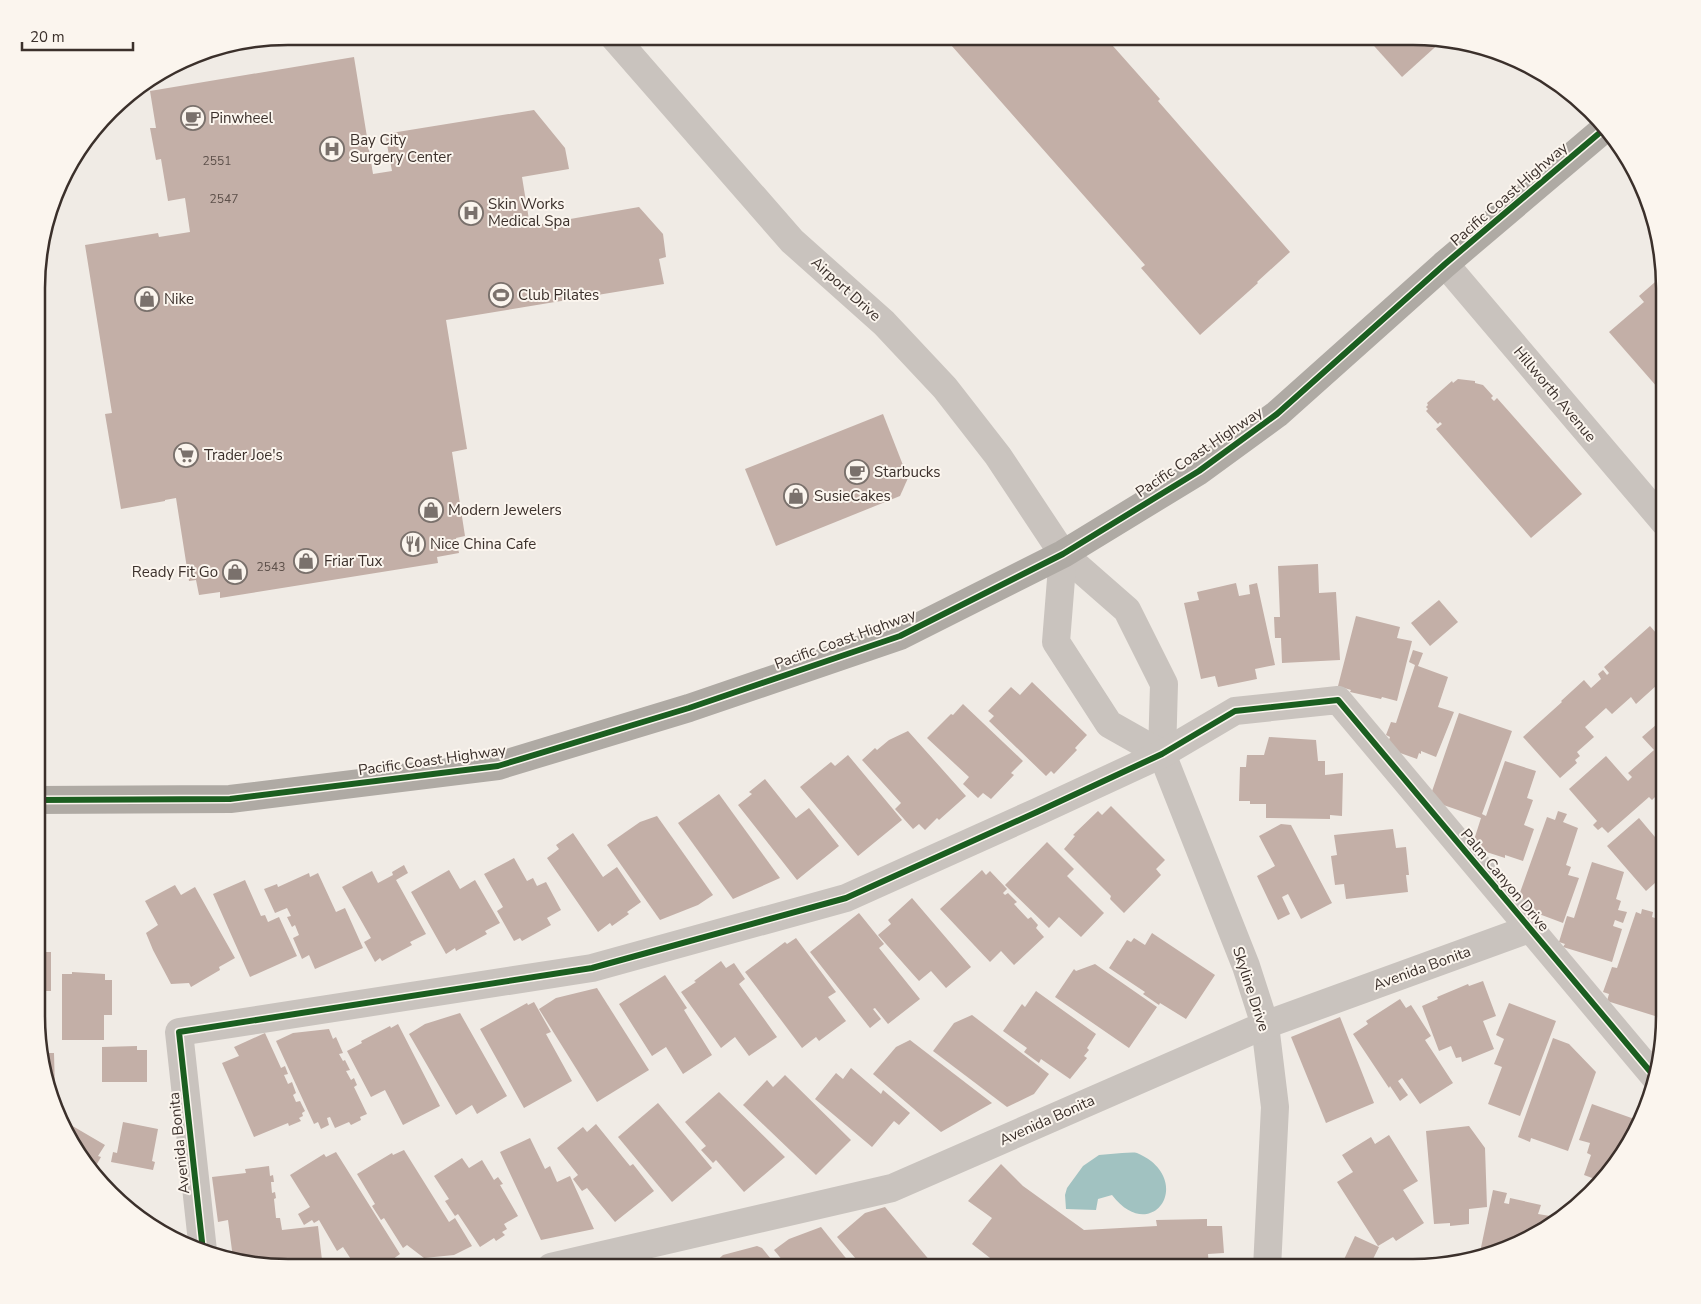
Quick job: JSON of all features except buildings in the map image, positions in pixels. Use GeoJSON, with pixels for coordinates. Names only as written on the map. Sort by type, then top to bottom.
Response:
{"type":"FeatureCollection","features":[{"type":"Feature","properties":{"kind":"highway","name":"Pacific Coast Highway"},"geometry":{"type":"LineString","coordinates":[[45,800],[230,799],[498,766],[689,708],[900,636],[1062,554],[1199,471],[1277,414],[1445,264],[1600,133]]}},
{"type":"Feature","properties":{"kind":"street","name":"Airport Drive"},"geometry":{"type":"LineString","coordinates":[[620,45],[792,241],[884,324],[945,388],[998,456],[1062,554]]}},
{"type":"Feature","properties":{"kind":"street","name":"Hillworth Avenue"},"geometry":{"type":"LineString","coordinates":[[1445,264],[1656,512]]}},
{"type":"Feature","properties":{"kind":"street","name":"Skyline Drive"},"geometry":{"type":"LineString","coordinates":[[1062,554],[1127,610],[1164,684],[1162,754],[1246,966],[1265,1025],[1275,1108],[1267,1259]]}},
{"type":"Feature","properties":{"kind":"street"},"geometry":{"type":"LineString","coordinates":[[1062,554],[1056,642],[1109,724],[1162,754]]}},
{"type":"Feature","properties":{"kind":"street","name":"Palm Canyon Drive"},"geometry":{"type":"LineString","coordinates":[[1162,754],[1235,711],[1338,700],[1529,930],[1650,1071]]}},
{"type":"Feature","properties":{"kind":"street","name":"Avenida Bonita"},"geometry":{"type":"LineString","coordinates":[[202,1243],[180,1032],[592,968],[846,898],[1162,754]]}},
{"type":"Feature","properties":{"kind":"street","name":"Avenida Bonita"},"geometry":{"type":"LineString","coordinates":[[586,1259],[892,1188],[1265,1025],[1529,930]]}},
{"type":"Feature","properties":{"kind":"water"},"geometry":{"type":"Polygon","coordinates":[[[1122,1153],[1141,1155],[1151,1161],[1162,1173],[1166,1186],[1165,1198],[1159,1207],[1150,1213],[1139,1214],[1126,1208],[1112,1195],[1098,1199],[1096,1210],[1066,1209],[1065,1195],[1067,1188],[1083,1166],[1099,1155],[1122,1153]]]}},
{"type":"Feature","properties":{"kind":"cycle path"},"geometry":{"type":"LineString","coordinates":[[45,800],[230,799],[498,766],[689,708],[900,636],[1063,554],[1199,471],[1277,414],[1445,264],[1600,133]]}},
{"type":"Feature","properties":{"kind":"cycle path"},"geometry":{"type":"LineString","coordinates":[[202,1243],[179,1032],[592,968],[846,898],[1162,754],[1235,711],[1338,700],[1650,1071]]}},
{"type":"Feature","properties":{"kind":"place","name":"Pinwheel"},"geometry":{"type":"Point","coordinates":[193,118]}},
{"type":"Feature","properties":{"kind":"place","name":"Bay City Surgery Center"},"geometry":{"type":"Point","coordinates":[332,149]}},
{"type":"Feature","properties":{"kind":"place","name":"Skin Works Medical Spa"},"geometry":{"type":"Point","coordinates":[471,213]}},
{"type":"Feature","properties":{"kind":"place","name":"Club Pilates"},"geometry":{"type":"Point","coordinates":[501,295]}},
{"type":"Feature","properties":{"kind":"place","name":"Nike"},"geometry":{"type":"Point","coordinates":[147,299]}},
{"type":"Feature","properties":{"kind":"place","name":"Trader Joe's"},"geometry":{"type":"Point","coordinates":[186,455]}},
{"type":"Feature","properties":{"kind":"place","name":"Starbucks"},"geometry":{"type":"Point","coordinates":[857,472]}},
{"type":"Feature","properties":{"kind":"place","name":"SusieCakes"},"geometry":{"type":"Point","coordinates":[796,496]}},
{"type":"Feature","properties":{"kind":"place","name":"Modern Jewelers"},"geometry":{"type":"Point","coordinates":[431,510]}},
{"type":"Feature","properties":{"kind":"place","name":"Nice China Cafe"},"geometry":{"type":"Point","coordinates":[413,544]}},
{"type":"Feature","properties":{"kind":"place","name":"Friar Tux"},"geometry":{"type":"Point","coordinates":[306,561]}},
{"type":"Feature","properties":{"kind":"place","name":"Ready Fit Go"},"geometry":{"type":"Point","coordinates":[235,572]}}]}
